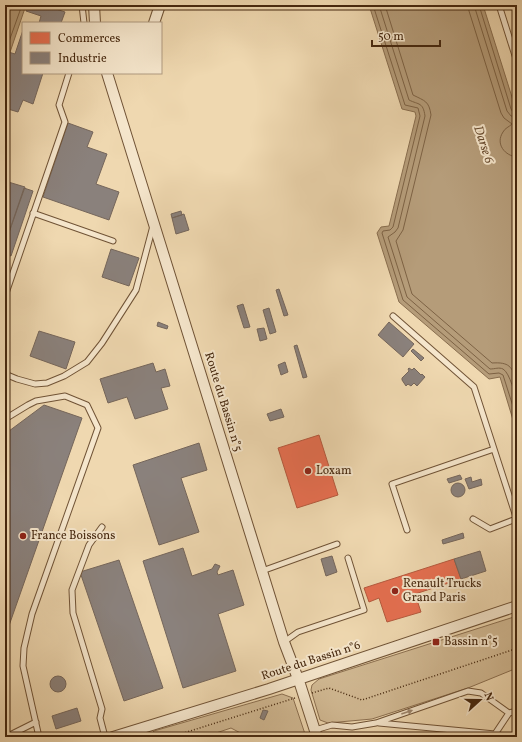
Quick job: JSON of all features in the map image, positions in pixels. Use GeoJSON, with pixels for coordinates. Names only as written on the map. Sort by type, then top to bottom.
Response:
{"type":"FeatureCollection","features":[{"type":"Feature","properties":{"kind":"street"},"geometry":{"type":"LineString","coordinates":[[94,5],[95,22]]}},
{"type":"Feature","properties":{"kind":"street"},"geometry":{"type":"LineString","coordinates":[[154,22],[160,5]]}},
{"type":"Feature","properties":{"kind":"street","name":"Route du Bassin n°5"},"geometry":{"type":"LineString","coordinates":[[107,74],[284,642],[304,695],[316,734]]}},
{"type":"Feature","properties":{"kind":"street","name":"Route du Bassin n°6"},"geometry":{"type":"LineString","coordinates":[[113,737],[143,732],[298,678],[517,606]]}},
{"type":"Feature","properties":{"kind":"lane"},"geometry":{"type":"LineString","coordinates":[[82,5],[84,22]]}},
{"type":"Feature","properties":{"kind":"lane"},"geometry":{"type":"LineString","coordinates":[[499,5],[517,62]]}},
{"type":"Feature","properties":{"kind":"lane"},"geometry":{"type":"LineString","coordinates":[[5,296],[65,122],[59,105],[69,74]]}},
{"type":"Feature","properties":{"kind":"lane"},"geometry":{"type":"LineString","coordinates":[[33,213],[113,241]]}},
{"type":"Feature","properties":{"kind":"lane"},"geometry":{"type":"LineString","coordinates":[[5,374],[36,384],[46,383],[64,376],[87,362],[102,343],[136,290],[153,223]]}},
{"type":"Feature","properties":{"kind":"lane"},"geometry":{"type":"LineString","coordinates":[[393,316],[474,387],[516,519],[490,529],[473,519]]}},
{"type":"Feature","properties":{"kind":"lane"},"geometry":{"type":"LineString","coordinates":[[5,419],[36,401],[65,396],[87,405],[98,428],[32,614],[24,648],[23,666],[39,737]]}},
{"type":"Feature","properties":{"kind":"lane"},"geometry":{"type":"LineString","coordinates":[[407,530],[392,484],[494,450]]}},
{"type":"Feature","properties":{"kind":"lane"},"geometry":{"type":"LineString","coordinates":[[102,527],[89,545],[72,590],[73,613],[102,709],[100,718],[105,737]]}},
{"type":"Feature","properties":{"kind":"lane"},"geometry":{"type":"LineString","coordinates":[[262,571],[337,544]]}},
{"type":"Feature","properties":{"kind":"lane"},"geometry":{"type":"LineString","coordinates":[[284,642],[298,632],[364,610],[348,558]]}},
{"type":"Feature","properties":{"kind":"lane"},"geometry":{"type":"LineString","coordinates":[[316,734],[332,725],[352,727],[376,723],[468,691],[481,692],[509,713]]}},
{"type":"Feature","properties":{"kind":"lane"},"geometry":{"type":"LineString","coordinates":[[376,723],[495,734],[509,713],[517,711]]}},
{"type":"Feature","properties":{"kind":"lane"},"geometry":{"type":"LineString","coordinates":[[6,737],[36,722]]}},
{"type":"Feature","properties":{"kind":"path"},"geometry":{"type":"LineString","coordinates":[[170,737],[329,688],[362,700],[515,649],[517,638]]}},
{"type":"Feature","properties":{"kind":"shaded area"},"geometry":{"type":"Polygon","coordinates":[[[517,616],[517,668],[468,688],[372,719],[328,723],[320,720],[311,690],[312,685],[319,679],[517,616]]]}},
{"type":"Feature","properties":{"kind":"shaded area"},"geometry":{"type":"Polygon","coordinates":[[[282,694],[293,698],[306,737],[248,737],[231,728],[204,737],[152,737],[151,734],[154,731],[282,694]]]}},
{"type":"Feature","properties":{"kind":"water"},"geometry":{"type":"Polygon","coordinates":[[[5,5],[26,5],[5,67],[5,5]]]}},
{"type":"Feature","properties":{"kind":"water","name":"Darse 6"},"geometry":{"type":"Polygon","coordinates":[[[369,5],[483,5],[517,113],[517,139],[515,140],[517,147],[517,433],[500,377],[489,379],[399,302],[377,233],[381,227],[389,226],[416,116],[415,112],[402,109],[369,5]]]}},
{"type":"Feature","properties":{"kind":"building: Commerces","name":"Loxam"},"geometry":{"type":"Polygon","coordinates":[[[319,435],[338,495],[297,508],[278,448],[319,435]]]}},
{"type":"Feature","properties":{"kind":"building: Commerces","name":"Renault Trucks Grand Paris"},"geometry":{"type":"Polygon","coordinates":[[[454,559],[461,579],[415,594],[421,612],[387,622],[379,598],[369,602],[364,588],[454,559]]]}},
{"type":"Feature","properties":{"kind":"building: Industrie"},"geometry":{"type":"Polygon","coordinates":[[[28,5],[44,5],[65,12],[61,22],[39,22],[41,16],[26,11],[28,5]]]}},
{"type":"Feature","properties":{"kind":"building: Industrie"},"geometry":{"type":"Polygon","coordinates":[[[22,33],[22,74],[43,74],[33,104],[23,100],[18,112],[8,109],[5,118],[5,51],[15,54],[22,33]]]}},
{"type":"Feature","properties":{"kind":"building: Industrie"},"geometry":{"type":"Polygon","coordinates":[[[68,123],[93,132],[87,147],[107,154],[96,184],[119,192],[109,220],[43,197],[68,123]]]}},
{"type":"Feature","properties":{"kind":"building: Industrie"},"geometry":{"type":"Polygon","coordinates":[[[5,181],[25,187],[5,244],[5,181]]]}},
{"type":"Feature","properties":{"kind":"building: Industrie"},"geometry":{"type":"Polygon","coordinates":[[[24,188],[33,191],[11,256],[5,254],[5,244],[24,188]]]}},
{"type":"Feature","properties":{"kind":"building: Industrie"},"geometry":{"type":"Polygon","coordinates":[[[181,211],[182,215],[172,218],[171,214],[181,211]]]}},
{"type":"Feature","properties":{"kind":"building: Industrie"},"geometry":{"type":"Polygon","coordinates":[[[184,214],[189,230],[176,234],[172,218],[184,214]]]}},
{"type":"Feature","properties":{"kind":"building: Industrie"},"geometry":{"type":"Polygon","coordinates":[[[111,249],[139,258],[129,286],[102,277],[111,249]]]}},
{"type":"Feature","properties":{"kind":"building: Industrie"},"geometry":{"type":"Polygon","coordinates":[[[279,289],[288,315],[284,316],[276,290],[279,289]]]}},
{"type":"Feature","properties":{"kind":"building: Industrie"},"geometry":{"type":"Polygon","coordinates":[[[243,304],[250,327],[244,328],[237,306],[243,304]]]}},
{"type":"Feature","properties":{"kind":"building: Industrie"},"geometry":{"type":"Polygon","coordinates":[[[269,308],[276,332],[270,334],[263,310],[269,308]]]}},
{"type":"Feature","properties":{"kind":"building: Industrie"},"geometry":{"type":"Polygon","coordinates":[[[158,322],[168,326],[167,329],[157,326],[158,322]]]}},
{"type":"Feature","properties":{"kind":"building: Industrie"},"geometry":{"type":"Polygon","coordinates":[[[389,322],[414,344],[403,357],[378,335],[389,322]]]}},
{"type":"Feature","properties":{"kind":"building: Industrie"},"geometry":{"type":"Polygon","coordinates":[[[264,328],[267,339],[260,341],[257,329],[264,328]]]}},
{"type":"Feature","properties":{"kind":"building: Industrie"},"geometry":{"type":"Polygon","coordinates":[[[39,331],[75,342],[66,369],[30,356],[39,331]]]}},
{"type":"Feature","properties":{"kind":"building: Industrie"},"geometry":{"type":"Polygon","coordinates":[[[297,345],[307,377],[303,378],[294,346],[297,345]]]}},
{"type":"Feature","properties":{"kind":"building: Industrie"},"geometry":{"type":"Polygon","coordinates":[[[413,349],[424,358],[421,361],[411,351],[413,349]]]}},
{"type":"Feature","properties":{"kind":"building: Industrie"},"geometry":{"type":"Polygon","coordinates":[[[285,362],[288,372],[281,375],[278,365],[285,362]]]}},
{"type":"Feature","properties":{"kind":"building: Industrie"},"geometry":{"type":"Polygon","coordinates":[[[153,363],[156,372],[165,369],[170,386],[161,388],[168,409],[135,419],[127,397],[108,403],[100,379],[153,363]]]}},
{"type":"Feature","properties":{"kind":"building: Industrie"},"geometry":{"type":"Polygon","coordinates":[[[409,368],[412,370],[414,368],[425,377],[417,386],[414,383],[411,386],[408,384],[406,386],[402,380],[402,378],[409,371],[409,368]]]}},
{"type":"Feature","properties":{"kind":"building: Industrie","name":"France Boissons"},"geometry":{"type":"Polygon","coordinates":[[[44,405],[82,418],[5,637],[5,434],[44,405]]]}},
{"type":"Feature","properties":{"kind":"building: Industrie"},"geometry":{"type":"Polygon","coordinates":[[[281,409],[284,417],[270,421],[267,414],[281,409]]]}},
{"type":"Feature","properties":{"kind":"building: Industrie"},"geometry":{"type":"Polygon","coordinates":[[[199,443],[207,470],[181,478],[199,532],[159,545],[133,465],[199,443]]]}},
{"type":"Feature","properties":{"kind":"building: Industrie"},"geometry":{"type":"Polygon","coordinates":[[[460,475],[462,479],[449,483],[447,479],[460,475]]]}},
{"type":"Feature","properties":{"kind":"building: Industrie"},"geometry":{"type":"Polygon","coordinates":[[[471,477],[472,482],[481,479],[482,485],[469,489],[465,479],[471,477]]]}},
{"type":"Feature","properties":{"kind":"building: Industrie"},"geometry":{"type":"Polygon","coordinates":[[[455,483],[461,483],[465,487],[465,493],[461,497],[455,497],[451,493],[451,487],[455,483]]]}},
{"type":"Feature","properties":{"kind":"building: Industrie"},"geometry":{"type":"Polygon","coordinates":[[[463,533],[464,538],[443,544],[442,540],[463,533]]]}},
{"type":"Feature","properties":{"kind":"building: Industrie"},"geometry":{"type":"Polygon","coordinates":[[[183,548],[192,576],[212,569],[215,564],[220,566],[217,572],[218,575],[233,570],[244,605],[218,614],[236,671],[183,688],[143,561],[183,548]]]}},
{"type":"Feature","properties":{"kind":"building: Industrie"},"geometry":{"type":"Polygon","coordinates":[[[480,551],[486,571],[461,579],[454,559],[480,551]]]}},
{"type":"Feature","properties":{"kind":"building: Industrie"},"geometry":{"type":"Polygon","coordinates":[[[332,556],[337,572],[326,576],[321,559],[332,556]]]}},
{"type":"Feature","properties":{"kind":"building: Industrie"},"geometry":{"type":"Polygon","coordinates":[[[119,560],[163,688],[124,701],[80,572],[119,560]]]}},
{"type":"Feature","properties":{"kind":"building: Industrie"},"geometry":{"type":"Polygon","coordinates":[[[55,676],[61,676],[66,681],[64,690],[61,692],[55,692],[50,687],[50,681],[55,676]]]}},
{"type":"Feature","properties":{"kind":"building: Industrie"},"geometry":{"type":"Polygon","coordinates":[[[77,708],[81,721],[56,729],[52,716],[77,708]]]}},
{"type":"Feature","properties":{"kind":"building: Industrie"},"geometry":{"type":"Polygon","coordinates":[[[263,710],[268,711],[264,720],[260,718],[263,710]]]}},
{"type":"Feature","properties":{"kind":"place","name":"Loxam"},"geometry":{"type":"Point","coordinates":[308,471]}},
{"type":"Feature","properties":{"kind":"place","name":"France Boissons"},"geometry":{"type":"Point","coordinates":[23,536]}},
{"type":"Feature","properties":{"kind":"place","name":"Renault Trucks Grand Paris"},"geometry":{"type":"Point","coordinates":[395,591]}},
{"type":"Feature","properties":{"kind":"place","name":"Bassin n°5"},"geometry":{"type":"Point","coordinates":[436,642]}}]}
